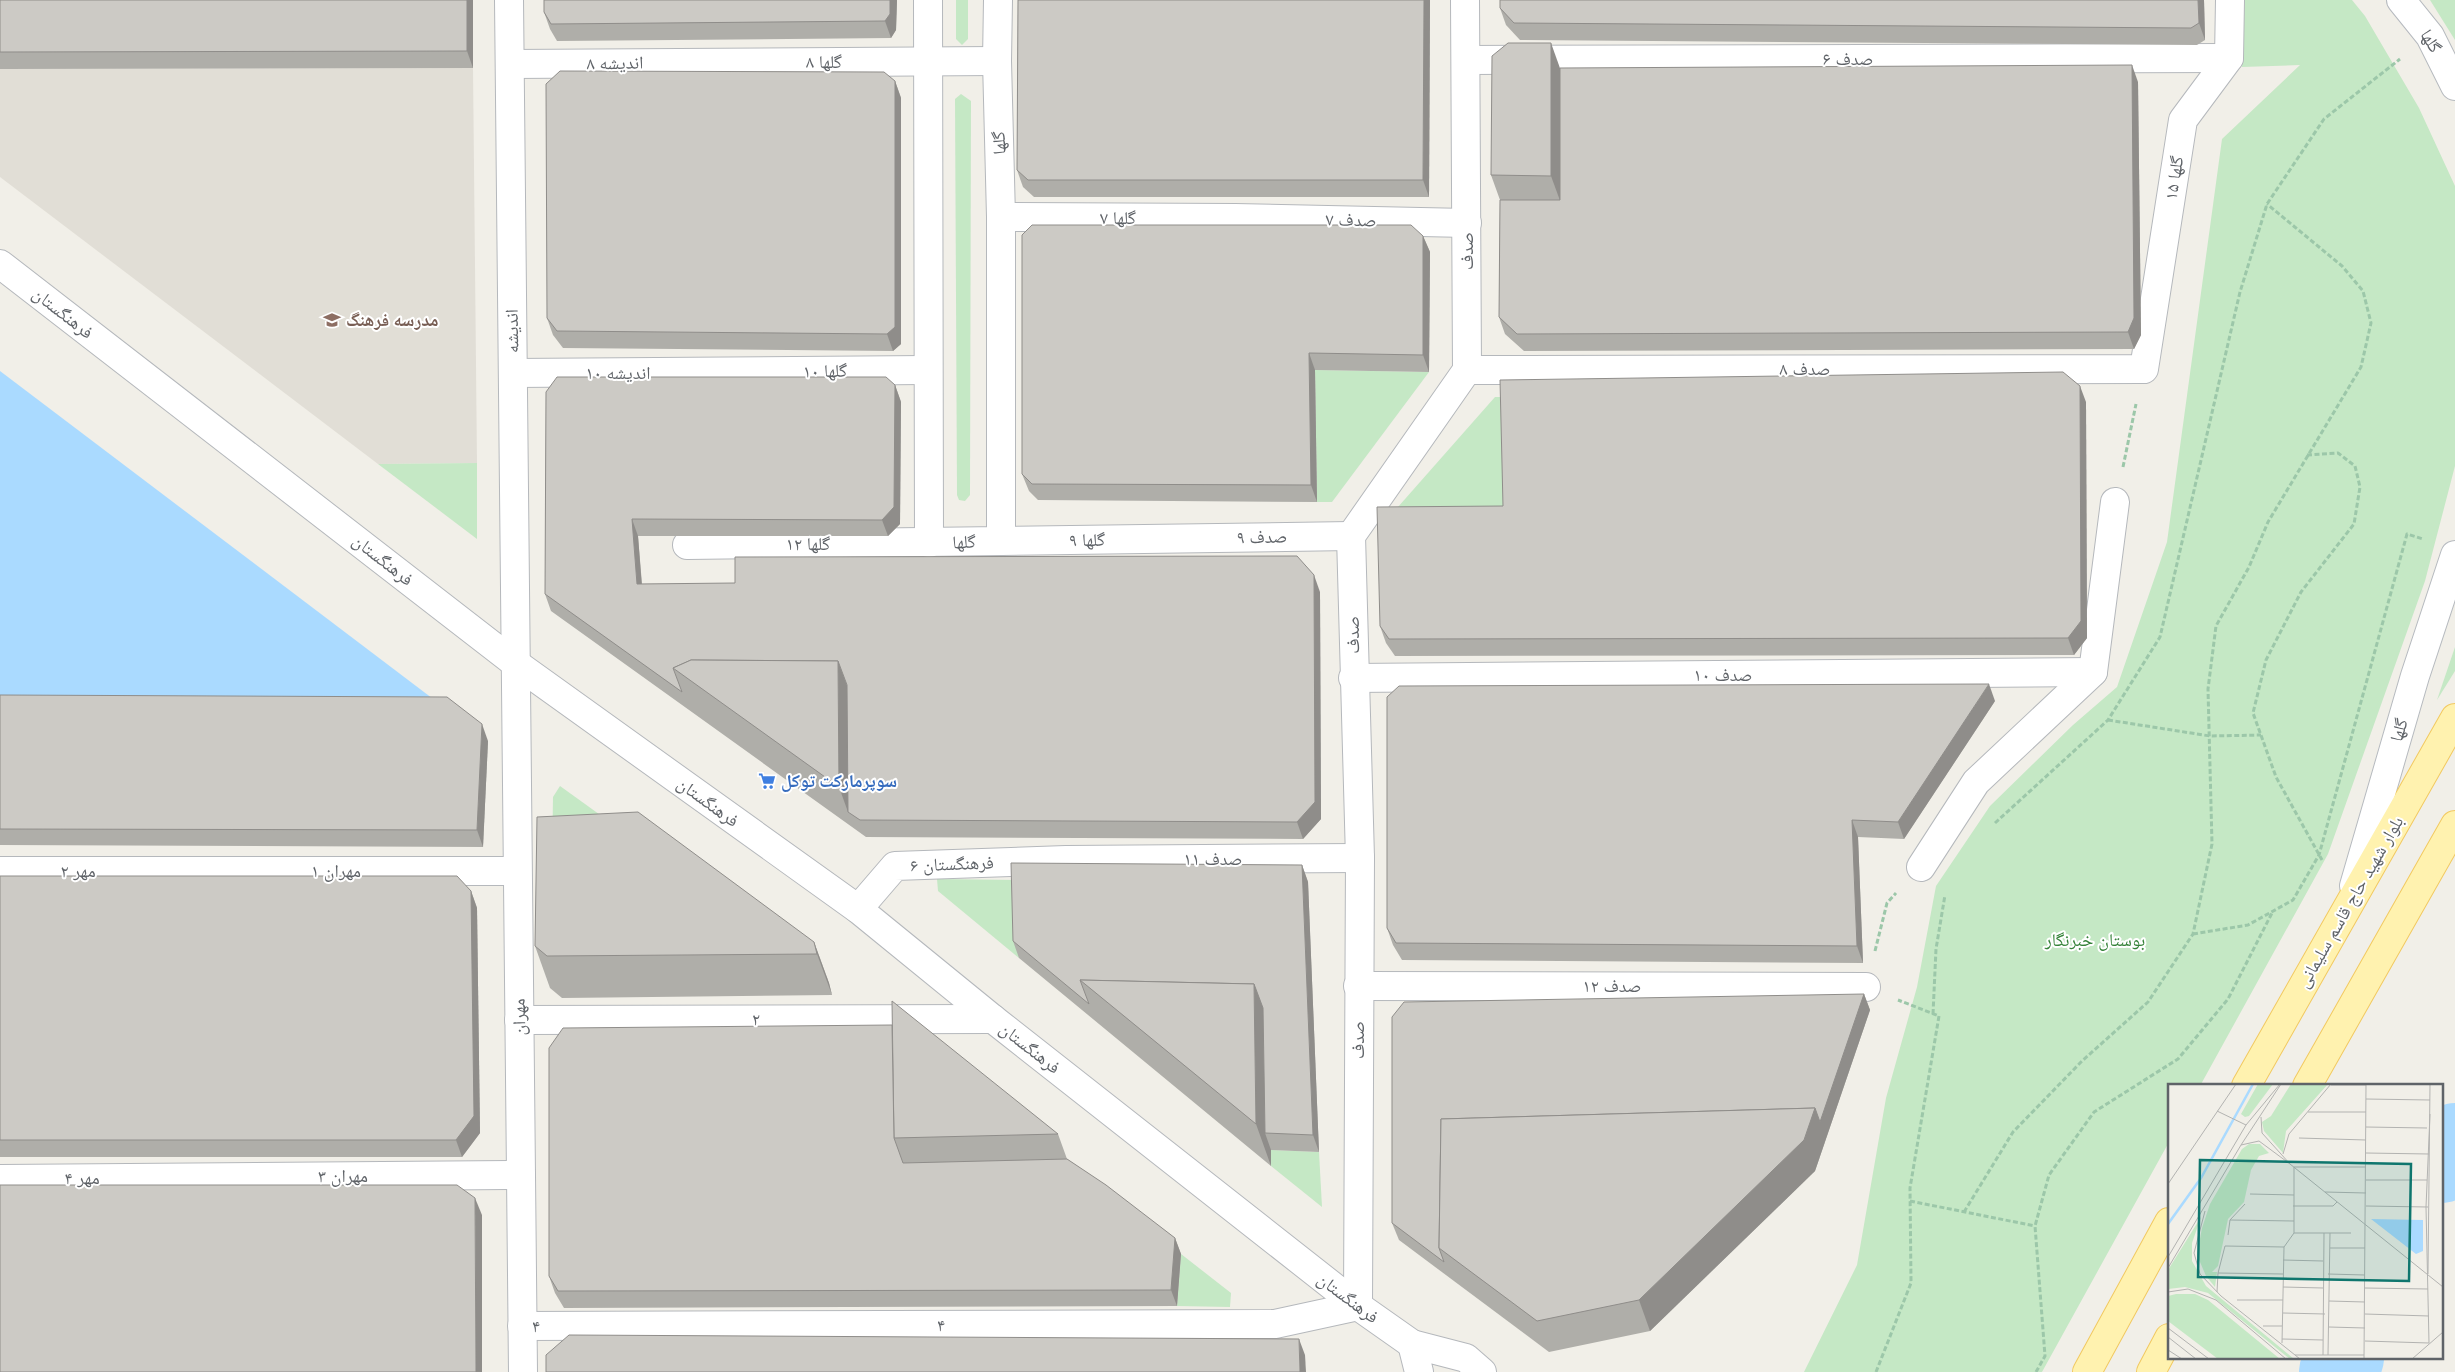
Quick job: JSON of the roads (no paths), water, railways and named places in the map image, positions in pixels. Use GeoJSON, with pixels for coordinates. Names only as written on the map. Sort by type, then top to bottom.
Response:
{"type":"FeatureCollection","features":[{"type":"Feature","properties":{"kind":"main road","name":"بلوار شهید حاج قاسم سلیمانی"},"geometry":{"type":"LineString","coordinates":[[2247,1084],[2455,718]]}},
{"type":"Feature","properties":{"kind":"main road"},"geometry":{"type":"LineString","coordinates":[[2308,1084],[2455,825]]}},
{"type":"Feature","properties":{"kind":"main road"},"geometry":{"type":"LineString","coordinates":[[2087,1372],[2168,1224]]}},
{"type":"Feature","properties":{"kind":"main road"},"geometry":{"type":"LineString","coordinates":[[2151,1372],[2168,1340]]}},
{"type":"Feature","properties":{"kind":"street","name":"اندیشه"},"geometry":{"type":"LineString","coordinates":[[509,0],[515,662]]}},
{"type":"Feature","properties":{"kind":"street","name":"گلها"},"geometry":{"type":"LineString","coordinates":[[928,0],[927,370],[929,543],[1001,541],[1002,217],[997,61],[998,0]]}},
{"type":"Feature","properties":{"kind":"street","name":"صدف"},"geometry":{"type":"LineString","coordinates":[[1465,0],[1467,60],[1467,370]]}},
{"type":"Feature","properties":{"kind":"street"},"geometry":{"type":"LineString","coordinates":[[2229,58],[2230,0]]}},
{"type":"Feature","properties":{"kind":"street","name":"گلها"},"geometry":{"type":"LineString","coordinates":[[2401,0],[2430,36],[2455,86]]}},
{"type":"Feature","properties":{"kind":"street","name":"صدف ۶"},"geometry":{"type":"LineString","coordinates":[[1467,60],[2229,58]]}},
{"type":"Feature","properties":{"kind":"street","name":"گلها ۱۵"},"geometry":{"type":"LineString","coordinates":[[2144,369],[2183,120],[2229,58]]}},
{"type":"Feature","properties":{"kind":"street","name":"گلها ۸"},"geometry":{"type":"LineString","coordinates":[[721,62],[997,61]]}},
{"type":"Feature","properties":{"kind":"street","name":"اندیشه ۸"},"geometry":{"type":"LineString","coordinates":[[510,64],[721,62]]}},
{"type":"Feature","properties":{"kind":"street","name":"گلها ۷"},"geometry":{"type":"LineString","coordinates":[[1002,217],[1235,218]]}},
{"type":"Feature","properties":{"kind":"street","name":"صدف ۷"},"geometry":{"type":"LineString","coordinates":[[1235,218],[1467,222]]}},
{"type":"Feature","properties":{"kind":"street","name":"فرهنگستان"},"geometry":{"type":"LineString","coordinates":[[0,264],[515,662],[858,909],[992,1018],[1358,1306],[1412,1344],[1466,1358],[1482,1372]]}},
{"type":"Feature","properties":{"kind":"street","name":"صدف ۸"},"geometry":{"type":"LineString","coordinates":[[1467,370],[2144,369]]}},
{"type":"Feature","properties":{"kind":"street","name":"گلها ۱۰"},"geometry":{"type":"LineString","coordinates":[[722,372],[927,370]]}},
{"type":"Feature","properties":{"kind":"street"},"geometry":{"type":"LineString","coordinates":[[1351,536],[1467,370]]}},
{"type":"Feature","properties":{"kind":"street","name":"اندیشه ۱۰"},"geometry":{"type":"LineString","coordinates":[[513,373],[722,372]]}},
{"type":"Feature","properties":{"kind":"street"},"geometry":{"type":"LineString","coordinates":[[1921,867],[1976,782],[2093,672],[2115,502]]}},
{"type":"Feature","properties":{"kind":"street","name":"صدف"},"geometry":{"type":"LineString","coordinates":[[1351,536],[1360,858],[1358,1306]]}},
{"type":"Feature","properties":{"kind":"street","name":"صدف ۹"},"geometry":{"type":"LineString","coordinates":[[1174,539],[1351,536]]}},
{"type":"Feature","properties":{"kind":"street","name":"گلها ۹"},"geometry":{"type":"LineString","coordinates":[[1001,541],[1174,539]]}},
{"type":"Feature","properties":{"kind":"street","name":"گلها ۱۲"},"geometry":{"type":"LineString","coordinates":[[687,545],[929,543]]}},
{"type":"Feature","properties":{"kind":"street","name":"گلها"},"geometry":{"type":"LineString","coordinates":[[2348,907],[2415,676],[2455,555]]}},
{"type":"Feature","properties":{"kind":"street","name":"مهران"},"geometry":{"type":"LineString","coordinates":[[515,662],[523,1372]]}},
{"type":"Feature","properties":{"kind":"street","name":"صدف ۱۰"},"geometry":{"type":"LineString","coordinates":[[1354,678],[2093,672]]}},
{"type":"Feature","properties":{"kind":"street","name":"صدف ۱۱"},"geometry":{"type":"LineString","coordinates":[[1066,860],[1360,858]]}},
{"type":"Feature","properties":{"kind":"street","name":"فرهنگستان ۶"},"geometry":{"type":"LineString","coordinates":[[858,909],[895,866],[1066,860]]}},
{"type":"Feature","properties":{"kind":"street","name":"مهر ۲"},"geometry":{"type":"LineString","coordinates":[[0,871],[155,872]]}},
{"type":"Feature","properties":{"kind":"street","name":"مهران ۱"},"geometry":{"type":"LineString","coordinates":[[155,872],[517,871]]}},
{"type":"Feature","properties":{"kind":"street","name":"صدف ۱۲"},"geometry":{"type":"LineString","coordinates":[[1358,986],[1866,987]]}},
{"type":"Feature","properties":{"kind":"street","name":"۲"},"geometry":{"type":"LineString","coordinates":[[519,1020],[992,1018]]}},
{"type":"Feature","properties":{"kind":"street","name":"مهران ۳"},"geometry":{"type":"LineString","coordinates":[[164,1178],[521,1175]]}},
{"type":"Feature","properties":{"kind":"street","name":"مهر ۴"},"geometry":{"type":"LineString","coordinates":[[0,1179],[164,1178]]}},
{"type":"Feature","properties":{"kind":"street","name":"۴"},"geometry":{"type":"LineString","coordinates":[[522,1326],[1275,1324],[1358,1306]]}},
{"type":"Feature","properties":{"kind":"street"},"geometry":{"type":"LineString","coordinates":[[1412,1344],[1418,1372]]}},
{"type":"Feature","properties":{"kind":"water"},"geometry":{"type":"Polygon","coordinates":[[[0,371],[453,714],[0,712],[0,371]]]}},
{"type":"Feature","properties":{"kind":"waterway"},"geometry":{"type":"LineString","coordinates":[[2442,1162],[2455,1142]]}},
{"type":"Feature","properties":{"kind":"waterway"},"geometry":{"type":"LineString","coordinates":[[2338,1372],[2344,1360]]}},
{"type":"Feature","properties":{"kind":"place","name":"مدرسه فرهنگ"},"geometry":{"type":"Point","coordinates":[332,320]}},
{"type":"Feature","properties":{"kind":"place","name":"سوپرمارکت توکل"},"geometry":{"type":"Point","coordinates":[767,781]}},
{"type":"Feature","properties":{"kind":"park label","name":"بوستان خبرنگار"},"geometry":{"type":"Point","coordinates":[2095,940]}}]}
